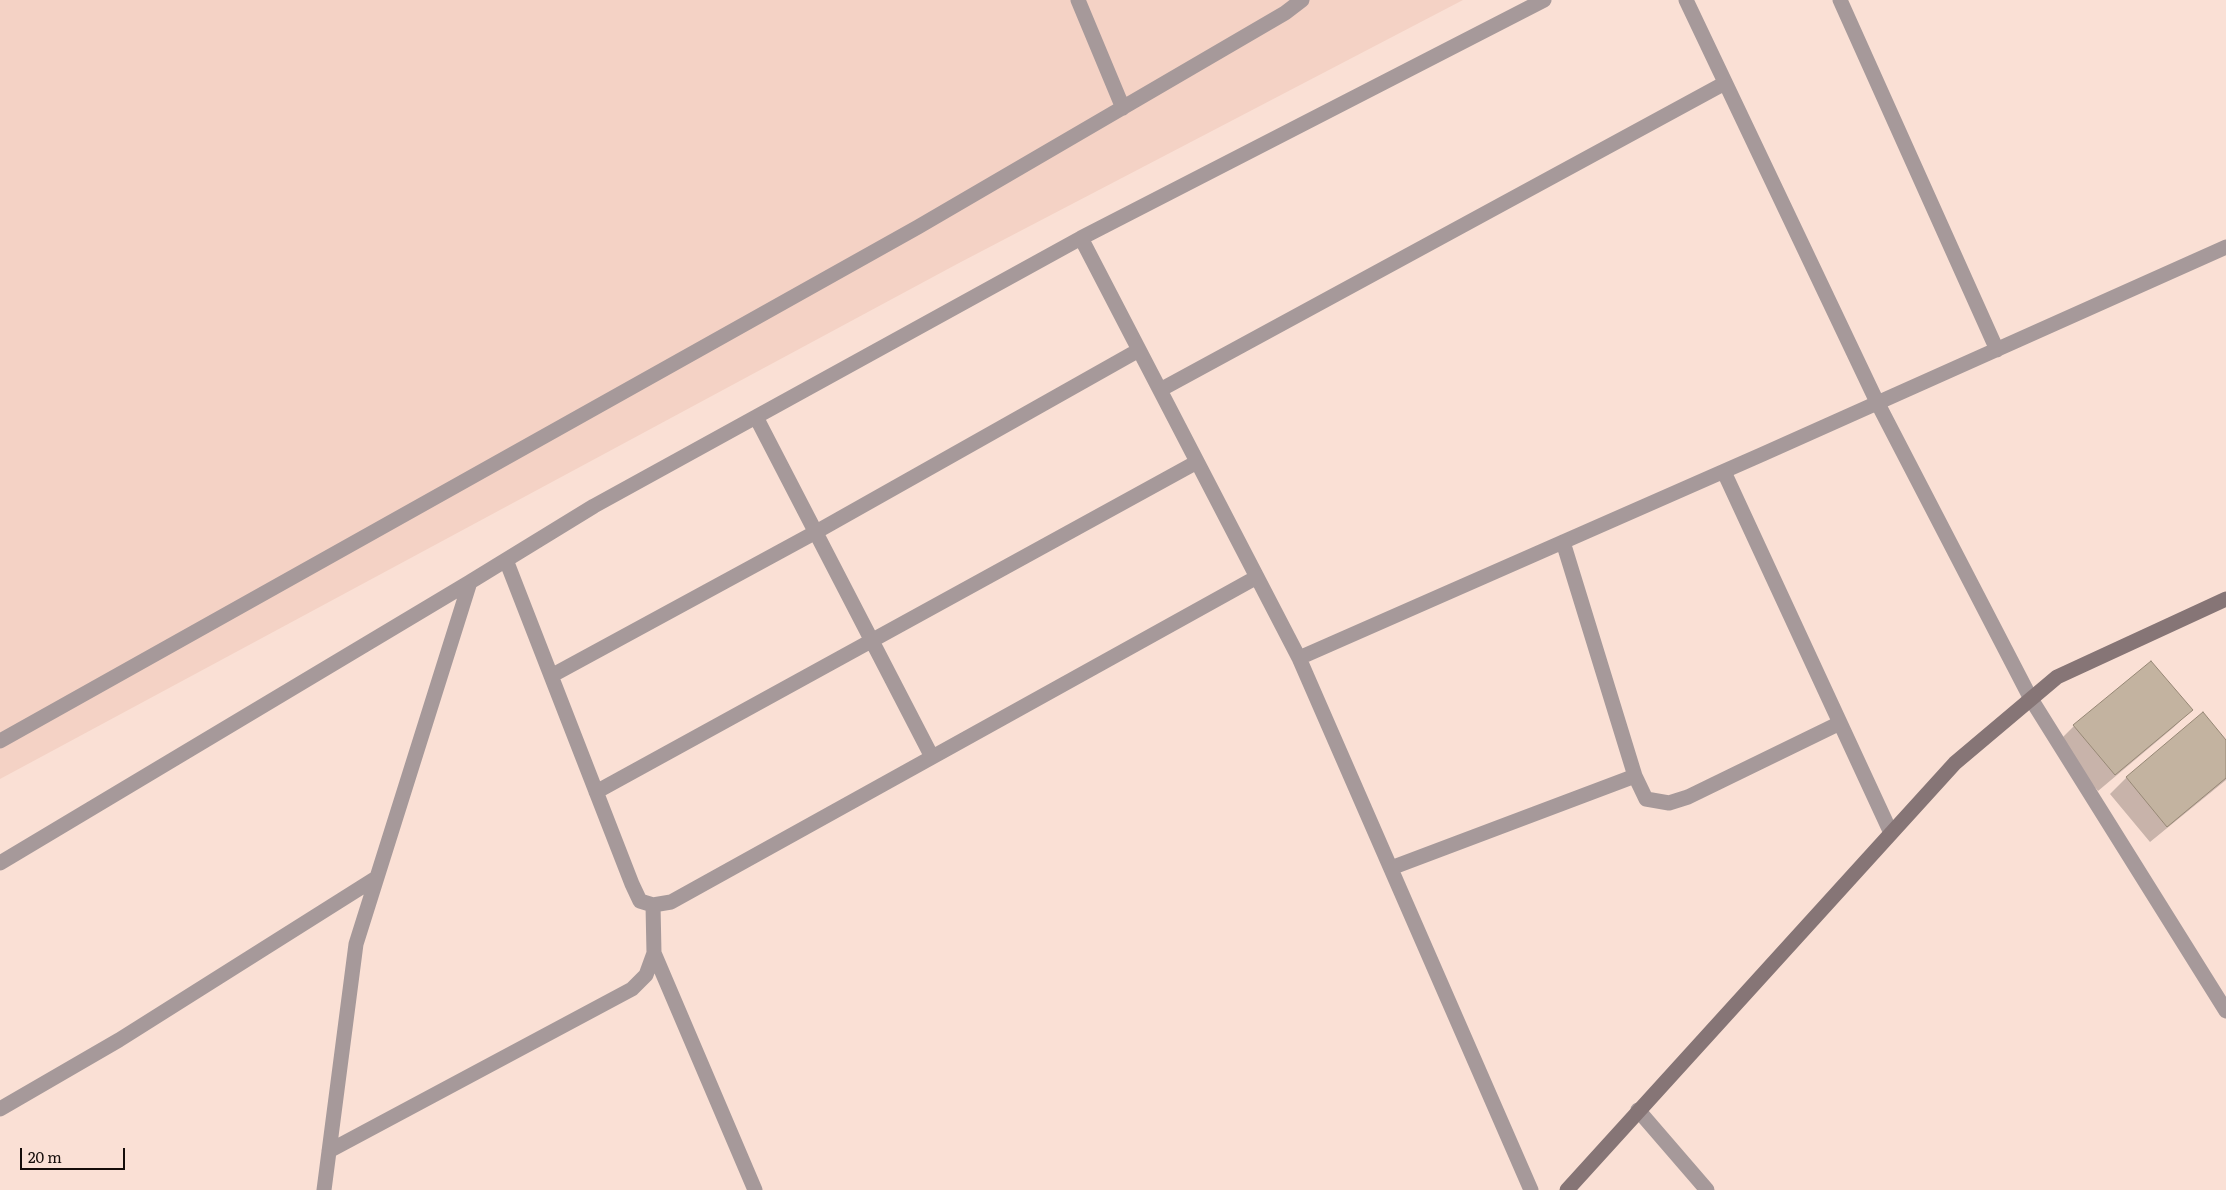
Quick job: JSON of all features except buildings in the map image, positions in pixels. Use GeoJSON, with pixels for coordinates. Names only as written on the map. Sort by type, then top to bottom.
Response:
{"type":"FeatureCollection","features":[{"type":"Feature","properties":{"kind":"main road"},"geometry":{"type":"LineString","coordinates":[[1567,1190],[1955,763],[2057,677],[2226,599]]}},
{"type":"Feature","properties":{"kind":"street"},"geometry":{"type":"LineString","coordinates":[[1078,0],[1123,108]]}},
{"type":"Feature","properties":{"kind":"street"},"geometry":{"type":"LineString","coordinates":[[0,741],[918,227],[1285,13],[1302,0]]}},
{"type":"Feature","properties":{"kind":"street"},"geometry":{"type":"LineString","coordinates":[[0,863],[594,506],[1081,238],[1544,0]]}},
{"type":"Feature","properties":{"kind":"street"},"geometry":{"type":"LineString","coordinates":[[1686,0],[1877,402],[2031,698],[2226,1011]]}},
{"type":"Feature","properties":{"kind":"street"},"geometry":{"type":"LineString","coordinates":[[1840,0],[1998,350]]}},
{"type":"Feature","properties":{"kind":"street"},"geometry":{"type":"LineString","coordinates":[[1160,390],[1725,82]]}},
{"type":"Feature","properties":{"kind":"street"},"geometry":{"type":"LineString","coordinates":[[1081,238],[1299,658],[1531,1190]]}},
{"type":"Feature","properties":{"kind":"street"},"geometry":{"type":"LineString","coordinates":[[1299,658],[1724,472],[2226,247]]}},
{"type":"Feature","properties":{"kind":"street"},"geometry":{"type":"LineString","coordinates":[[551,676],[816,532],[1139,350]]}},
{"type":"Feature","properties":{"kind":"street"},"geometry":{"type":"LineString","coordinates":[[756,416],[932,757]]}},
{"type":"Feature","properties":{"kind":"street"},"geometry":{"type":"LineString","coordinates":[[596,792],[1197,462]]}},
{"type":"Feature","properties":{"kind":"street"},"geometry":{"type":"LineString","coordinates":[[1724,472],[1891,833]]}},
{"type":"Feature","properties":{"kind":"street"},"geometry":{"type":"LineString","coordinates":[[1563,542],[1635,776],[1646,799],[1669,803],[1688,797],[1840,723]]}},
{"type":"Feature","properties":{"kind":"street"},"geometry":{"type":"LineString","coordinates":[[506,560],[640,900],[653,906],[671,902],[1257,577]]}},
{"type":"Feature","properties":{"kind":"street"},"geometry":{"type":"LineString","coordinates":[[324,1190],[356,944],[470,582]]}},
{"type":"Feature","properties":{"kind":"street"},"geometry":{"type":"LineString","coordinates":[[1391,868],[1635,776]]}},
{"type":"Feature","properties":{"kind":"street"},"geometry":{"type":"LineString","coordinates":[[0,1109],[119,1040],[376,878]]}},
{"type":"Feature","properties":{"kind":"street"},"geometry":{"type":"LineString","coordinates":[[329,1151],[632,989],[646,975],[654,953],[653,906]]}},
{"type":"Feature","properties":{"kind":"street"},"geometry":{"type":"LineString","coordinates":[[654,953],[755,1190]]}},
{"type":"Feature","properties":{"kind":"street"},"geometry":{"type":"LineString","coordinates":[[1638,1110],[1707,1190]]}},
{"type":"Feature","properties":{"kind":"shaded area"},"geometry":{"type":"Polygon","coordinates":[[[0,0],[1463,0],[959,263],[0,779],[0,0]]]}}]}
